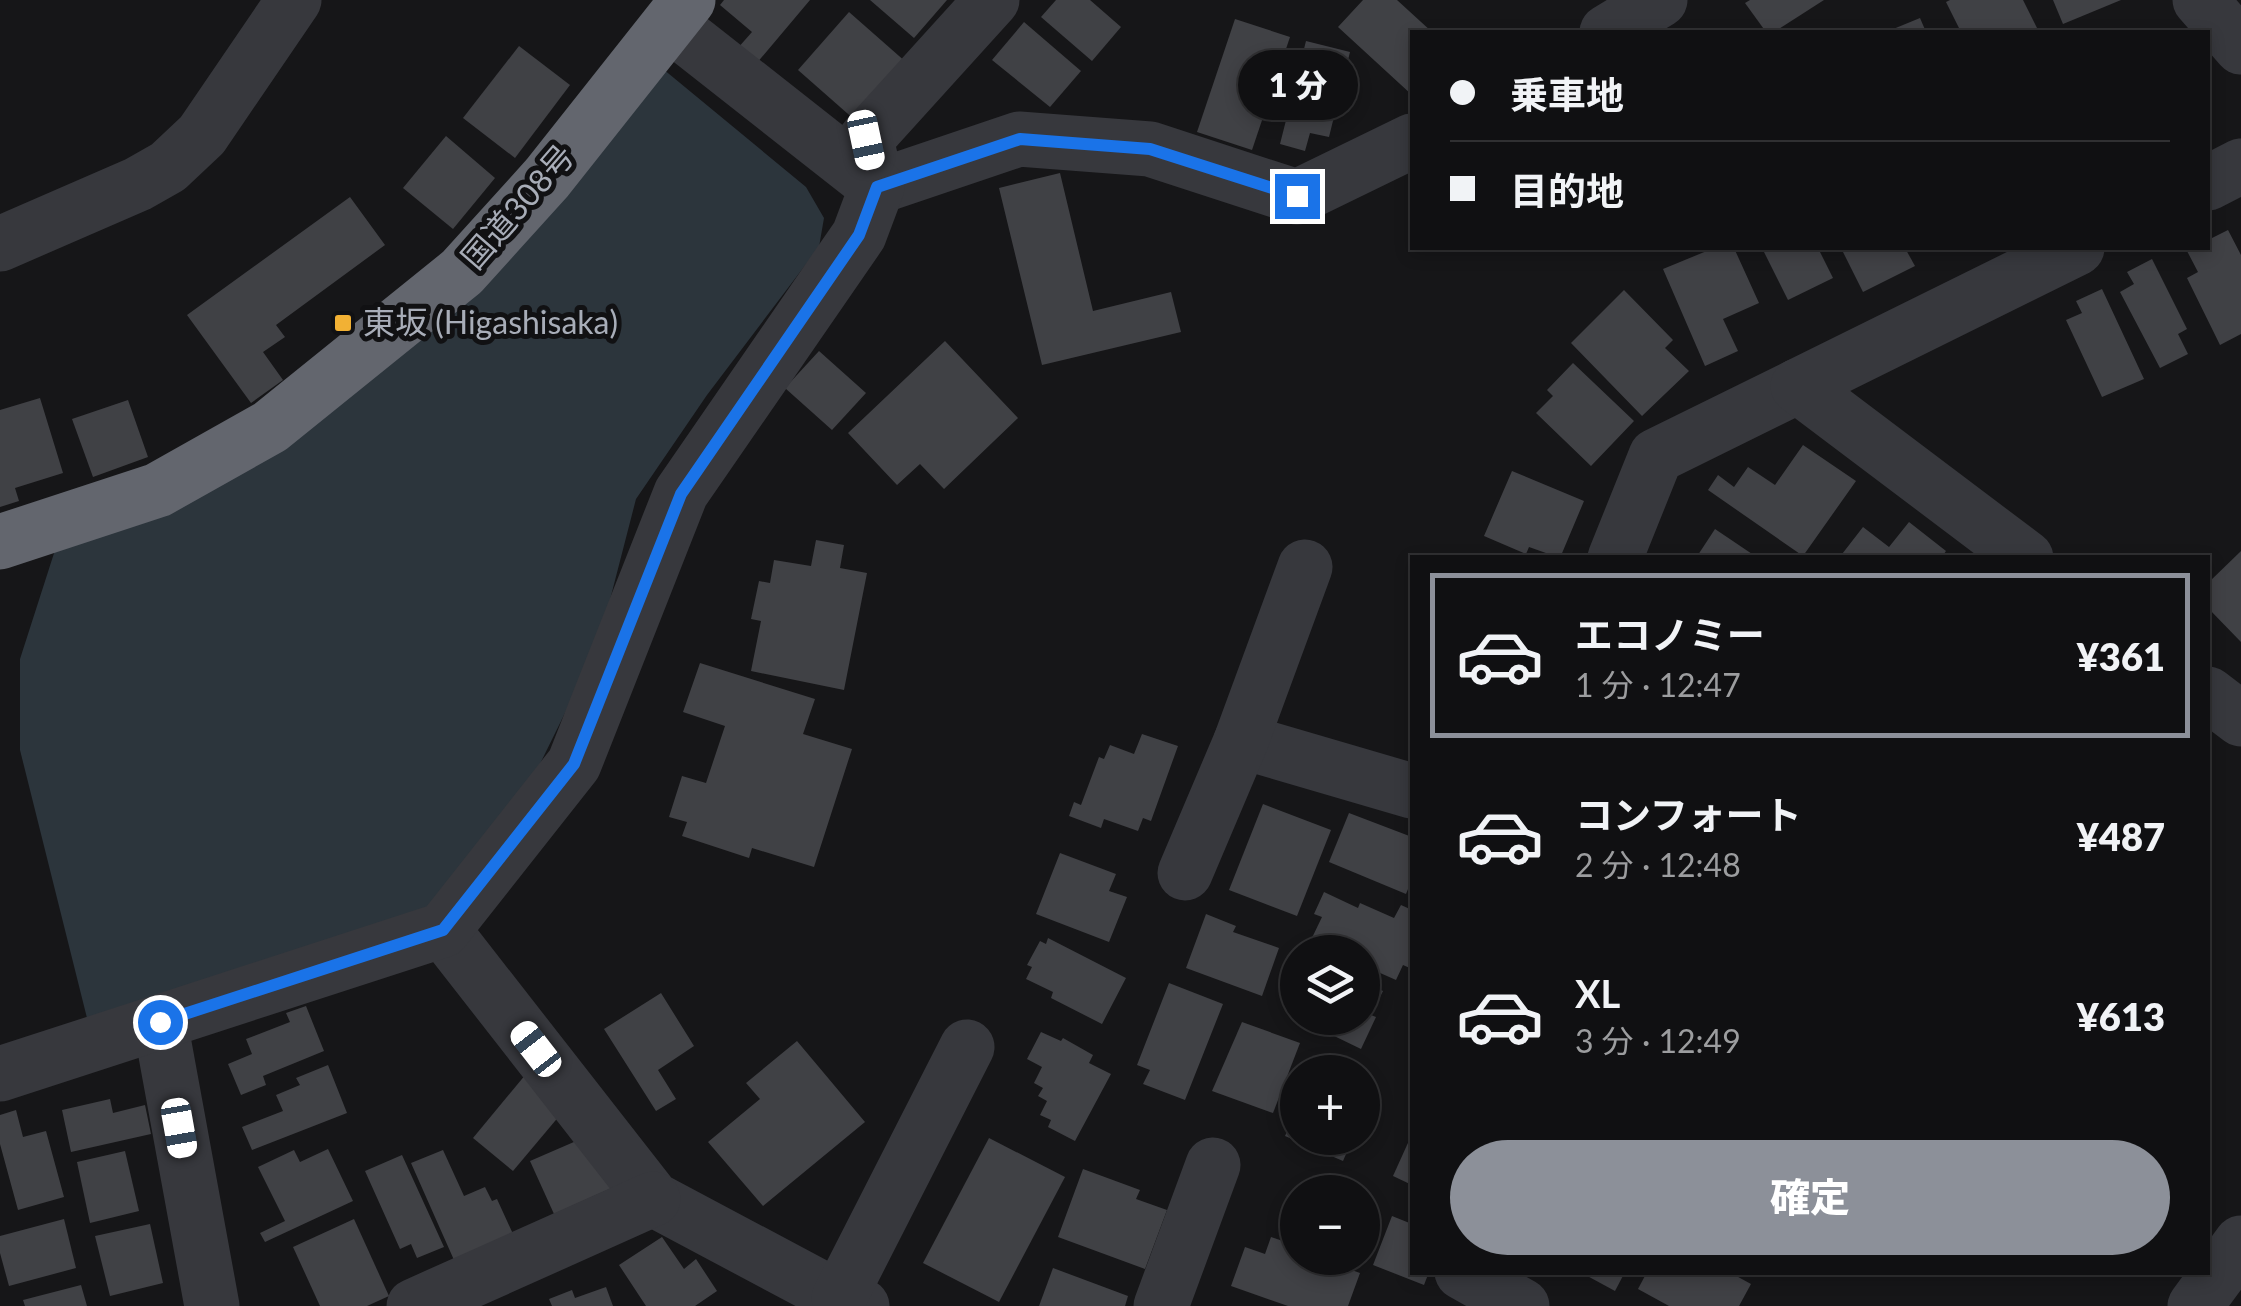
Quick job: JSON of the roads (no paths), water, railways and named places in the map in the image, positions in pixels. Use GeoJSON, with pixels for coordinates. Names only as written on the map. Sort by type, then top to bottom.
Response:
{"type":"FeatureCollection","features":[{"type":"Feature","properties":{"kind":"highway","name":"国道308号"},"geometry":{"type":"LineString","coordinates":[[0,542],[158,490],[270,427],[462,272],[547,178],[679,12]]}},
{"type":"Feature","properties":{"kind":"street"},"geometry":{"type":"LineString","coordinates":[[0,244],[168,167],[202,135],[294,0]]}},
{"type":"Feature","properties":{"kind":"street"},"geometry":{"type":"LineString","coordinates":[[0,1074],[443,930],[574,764],[681,494],[859,235],[877,187],[866,140],[992,0]]}},
{"type":"Feature","properties":{"kind":"street"},"geometry":{"type":"LineString","coordinates":[[1610,30],[1660,0]]}},
{"type":"Feature","properties":{"kind":"street"},"geometry":{"type":"LineString","coordinates":[[2200,0],[2241,47]]}},
{"type":"Feature","properties":{"kind":"street"},"geometry":{"type":"LineString","coordinates":[[679,12],[877,187]]}},
{"type":"Feature","properties":{"kind":"street"},"geometry":{"type":"LineString","coordinates":[[877,187],[1020,139],[1150,149],[1297,196],[1410,142]]}},
{"type":"Feature","properties":{"kind":"street"},"geometry":{"type":"LineString","coordinates":[[2210,182],[2241,166]]}},
{"type":"Feature","properties":{"kind":"street"},"geometry":{"type":"LineString","coordinates":[[1616,555],[1656,456],[2073,250]]}},
{"type":"Feature","properties":{"kind":"street"},"geometry":{"type":"LineString","coordinates":[[1798,386],[2017,555]]}},
{"type":"Feature","properties":{"kind":"street"},"geometry":{"type":"LineString","coordinates":[[1185,873],[1241,740],[1306,567]]}},
{"type":"Feature","properties":{"kind":"street"},"geometry":{"type":"LineString","coordinates":[[2210,696],[2241,719]]}},
{"type":"Feature","properties":{"kind":"street"},"geometry":{"type":"LineString","coordinates":[[1241,740],[1410,790]]}},
{"type":"Feature","properties":{"kind":"street"},"geometry":{"type":"LineString","coordinates":[[443,930],[653,1199],[771,1286],[850,1302],[967,1047]]}},
{"type":"Feature","properties":{"kind":"street"},"geometry":{"type":"LineString","coordinates":[[160,1022],[212,1306]]}},
{"type":"Feature","properties":{"kind":"street"},"geometry":{"type":"LineString","coordinates":[[1160,1306],[1213,1165]]}},
{"type":"Feature","properties":{"kind":"street"},"geometry":{"type":"LineString","coordinates":[[414,1306],[653,1199]]}},
{"type":"Feature","properties":{"kind":"street"},"geometry":{"type":"LineString","coordinates":[[2195,1306],[2241,1243]]}},
{"type":"Feature","properties":{"kind":"street"},"geometry":{"type":"LineString","coordinates":[[1467,1275],[1522,1306]]}},
{"type":"Feature","properties":{"kind":"place","name":"東坂 (Higashisaka)"},"geometry":{"type":"Point","coordinates":[343,323]}}]}
